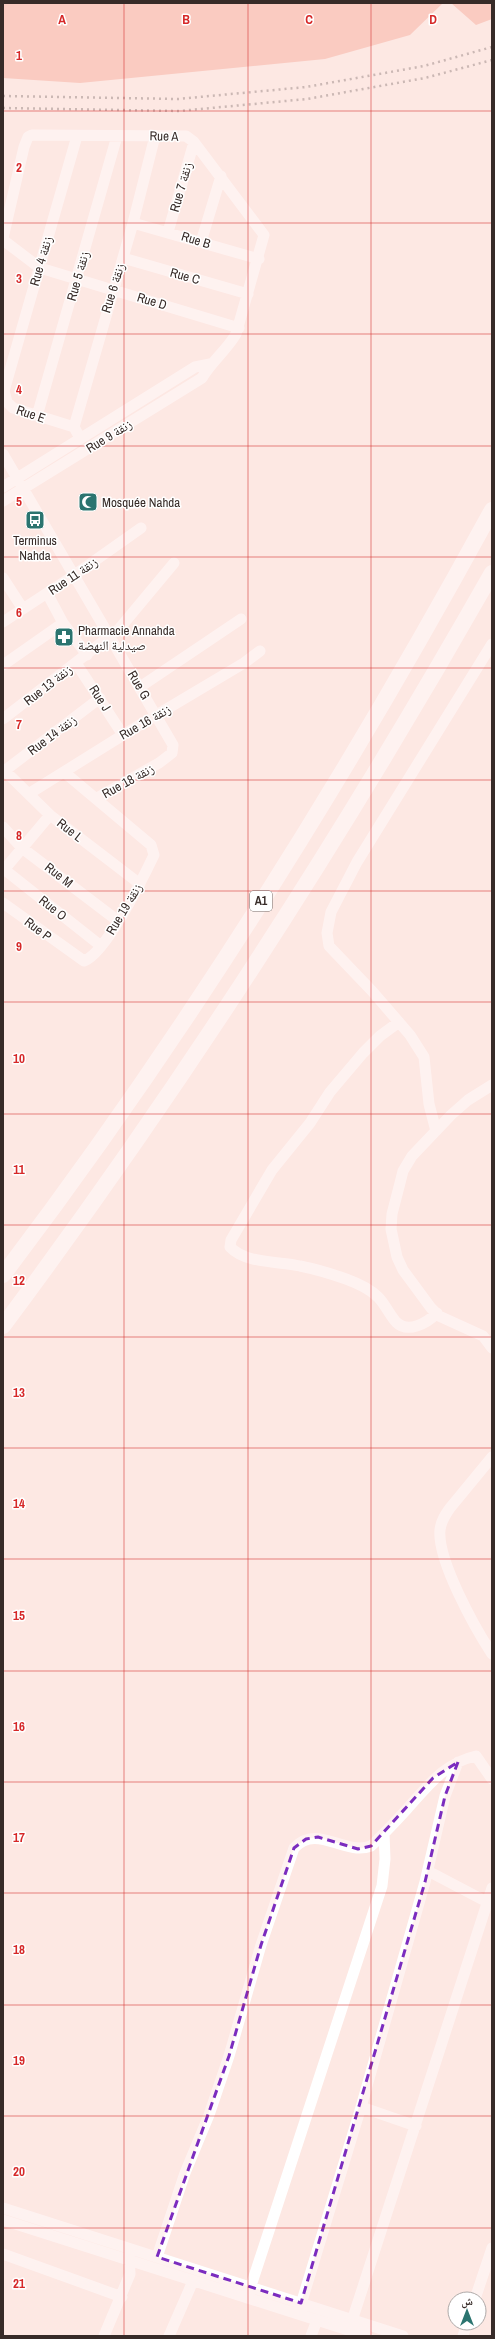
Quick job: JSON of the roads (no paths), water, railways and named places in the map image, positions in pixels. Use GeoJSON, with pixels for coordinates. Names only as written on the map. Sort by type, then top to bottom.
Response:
{"type":"FeatureCollection","features":[{"type":"Feature","properties":{"kind":"highway","name":"A1"},"geometry":{"type":"LineString","coordinates":[[3,1275],[173,1036],[314,820],[457,575],[492,510]]}},
{"type":"Feature","properties":{"kind":"highway","name":"A1"},"geometry":{"type":"LineString","coordinates":[[3,1326],[63,1246],[211,1032],[329,850],[424,693],[492,573]]}},
{"type":"Feature","properties":{"kind":"street","name":"Rue A"},"geometry":{"type":"LineString","coordinates":[[3,239],[24,147],[27,138],[32,135],[180,135],[194,142],[264,235]]}},
{"type":"Feature","properties":{"kind":"street","name":"Rue 4 زنقة"},"geometry":{"type":"LineString","coordinates":[[6,385],[77,136]]}},
{"type":"Feature","properties":{"kind":"street","name":"Rue 5 زنقة"},"geometry":{"type":"LineString","coordinates":[[37,416],[117,136]]}},
{"type":"Feature","properties":{"kind":"street","name":"Rue 6 زنقة"},"geometry":{"type":"LineString","coordinates":[[74,427],[112,289],[133,223],[155,136]]}},
{"type":"Feature","properties":{"kind":"street","name":"Rue 7 زنقة"},"geometry":{"type":"LineString","coordinates":[[168,232],[194,142]]}},
{"type":"Feature","properties":{"kind":"street"},"geometry":{"type":"LineString","coordinates":[[201,242],[220,176]]}},
{"type":"Feature","properties":{"kind":"street","name":"Rue B"},"geometry":{"type":"LineString","coordinates":[[133,223],[259,259]]}},
{"type":"Feature","properties":{"kind":"street","name":"Rue 9 زنقة"},"geometry":{"type":"LineString","coordinates":[[3,501],[202,378],[210,364],[228,346],[239,328],[259,259],[264,235]]}},
{"type":"Feature","properties":{"kind":"street","name":"Rue D"},"geometry":{"type":"LineString","coordinates":[[3,239],[40,268],[239,328]]}},
{"type":"Feature","properties":{"kind":"street","name":"Rue C"},"geometry":{"type":"LineString","coordinates":[[123,258],[248,294]]}},
{"type":"Feature","properties":{"kind":"street","name":"Rue 9 زنقة"},"geometry":{"type":"LineString","coordinates":[[3,487],[195,367],[210,364]]}},
{"type":"Feature","properties":{"kind":"street","name":"Rue E"},"geometry":{"type":"LineString","coordinates":[[6,385],[6,408],[74,427]]}},
{"type":"Feature","properties":{"kind":"street"},"geometry":{"type":"LineString","coordinates":[[74,427],[80,438]]}},
{"type":"Feature","properties":{"kind":"street"},"geometry":{"type":"LineString","coordinates":[[3,454],[24,489]]}},
{"type":"Feature","properties":{"kind":"street","name":"Rue G"},"geometry":{"type":"LineString","coordinates":[[24,489],[43,520],[73,576],[170,738],[174,748],[172,753],[159,763]]}},
{"type":"Feature","properties":{"kind":"street","name":"Rue 11 زنقة"},"geometry":{"type":"LineString","coordinates":[[3,622],[73,576],[141,528]]}},
{"type":"Feature","properties":{"kind":"street","name":"Rue 13 زنقة"},"geometry":{"type":"LineString","coordinates":[[3,719],[110,637],[174,563]]}},
{"type":"Feature","properties":{"kind":"street"},"geometry":{"type":"LineString","coordinates":[[3,578],[23,609]]}},
{"type":"Feature","properties":{"kind":"street"},"geometry":{"type":"LineString","coordinates":[[46,593],[63,623],[87,655]]}},
{"type":"Feature","properties":{"kind":"street"},"geometry":{"type":"LineString","coordinates":[[140,687],[241,619]]}},
{"type":"Feature","properties":{"kind":"street"},"geometry":{"type":"LineString","coordinates":[[3,665],[63,623]]}},
{"type":"Feature","properties":{"kind":"street"},"geometry":{"type":"LineString","coordinates":[[436,1130],[429,1104],[424,1057],[398,1022],[330,946],[327,933],[331,912],[357,862],[492,644]]}},
{"type":"Feature","properties":{"kind":"street","name":"Rue 16 زنقة"},"geometry":{"type":"LineString","coordinates":[[30,793],[123,735],[158,716],[260,651]]}},
{"type":"Feature","properties":{"kind":"street","name":"Rue J"},"geometry":{"type":"LineString","coordinates":[[76,662],[123,735]]}},
{"type":"Feature","properties":{"kind":"street","name":"Rue 14 زنقة"},"geometry":{"type":"LineString","coordinates":[[4,772],[100,698]]}},
{"type":"Feature","properties":{"kind":"street","name":"Rue 18 زنقة"},"geometry":{"type":"LineString","coordinates":[[97,798],[159,763]]}},
{"type":"Feature","properties":{"kind":"street","name":"Rue L"},"geometry":{"type":"LineString","coordinates":[[4,772],[30,793],[50,815],[140,884]]}},
{"type":"Feature","properties":{"kind":"street"},"geometry":{"type":"LineString","coordinates":[[64,772],[97,798]]}},
{"type":"Feature","properties":{"kind":"street","name":"Rue 19 زنقة"},"geometry":{"type":"LineString","coordinates":[[73,955],[82,962],[86,961],[101,946],[140,884],[154,855],[153,848],[144,839],[97,798]]}},
{"type":"Feature","properties":{"kind":"street"},"geometry":{"type":"LineString","coordinates":[[4,870],[50,815]]}},
{"type":"Feature","properties":{"kind":"street","name":"Rue M"},"geometry":{"type":"LineString","coordinates":[[3,827],[22,848],[118,921]]}},
{"type":"Feature","properties":{"kind":"street","name":"Rue O"},"geometry":{"type":"LineString","coordinates":[[4,870],[101,946]]}},
{"type":"Feature","properties":{"kind":"street","name":"Rue P"},"geometry":{"type":"LineString","coordinates":[[3,903],[73,955]]}},
{"type":"Feature","properties":{"kind":"street"},"geometry":{"type":"LineString","coordinates":[[398,1022],[380,1036],[342,1076],[310,1123],[272,1170],[231,1240],[230,1247],[235,1252],[252,1258],[299,1266],[346,1279],[370,1290],[384,1304],[396,1322],[403,1325],[424,1324],[436,1313]]}},
{"type":"Feature","properties":{"kind":"street"},"geometry":{"type":"LineString","coordinates":[[492,1085],[468,1100],[436,1130],[412,1156],[403,1172],[392,1214],[391,1229],[396,1257],[403,1270],[436,1313],[483,1336],[492,1348]]}},
{"type":"Feature","properties":{"kind":"street"},"geometry":{"type":"LineString","coordinates":[[492,1457],[444,1516],[440,1531],[446,1561],[461,1599],[474,1627],[492,1654]]}},
{"type":"Feature","properties":{"kind":"street"},"geometry":{"type":"LineString","coordinates":[[157,2257],[185,2173],[209,2115],[229,2056],[261,1945],[294,1848],[306,1839],[318,1837],[344,1847],[358,1849],[371,1846],[433,1778],[458,1762],[476,1756],[492,1779]]}},
{"type":"Feature","properties":{"kind":"street"},"geometry":{"type":"LineString","coordinates":[[298,2314],[361,2107],[428,1871],[445,1796],[458,1762]]}},
{"type":"Feature","properties":{"kind":"street"},"geometry":{"type":"LineString","coordinates":[[247,2298],[382,1886],[385,1859],[384,1833]]}},
{"type":"Feature","properties":{"kind":"street"},"geometry":{"type":"LineString","coordinates":[[428,1871],[487,1902]]}},
{"type":"Feature","properties":{"kind":"street"},"geometry":{"type":"LineString","coordinates":[[351,2325],[492,1888]]}},
{"type":"Feature","properties":{"kind":"street"},"geometry":{"type":"LineString","coordinates":[[361,2107],[416,2126]]}},
{"type":"Feature","properties":{"kind":"street"},"geometry":{"type":"LineString","coordinates":[[3,2208],[301,2303],[351,2325],[367,2336]]}},
{"type":"Feature","properties":{"kind":"street"},"geometry":{"type":"LineString","coordinates":[[3,2220],[317,2320],[351,2325],[403,2336]]}},
{"type":"Feature","properties":{"kind":"street"},"geometry":{"type":"LineString","coordinates":[[478,2291],[489,2266],[492,2248]]}},
{"type":"Feature","properties":{"kind":"street"},"geometry":{"type":"LineString","coordinates":[[104,2336],[122,2297],[130,2274],[128,2260],[131,2249]]}},
{"type":"Feature","properties":{"kind":"street"},"geometry":{"type":"LineString","coordinates":[[3,2254],[122,2297]]}},
{"type":"Feature","properties":{"kind":"street"},"geometry":{"type":"LineString","coordinates":[[169,2336],[193,2281]]}},
{"type":"Feature","properties":{"kind":"street"},"geometry":{"type":"LineString","coordinates":[[311,2336],[317,2320]]}},
{"type":"Feature","properties":{"kind":"railway"},"geometry":{"type":"LineString","coordinates":[[3,96],[178,99],[306,87],[424,66],[492,47]]}},
{"type":"Feature","properties":{"kind":"railway"},"geometry":{"type":"LineString","coordinates":[[3,108],[179,111],[307,99],[425,78],[492,60]]}},
{"type":"Feature","properties":{"kind":"place","name":"Mosquée Nahda"},"geometry":{"type":"Point","coordinates":[88,502]}},
{"type":"Feature","properties":{"kind":"place","name":"Terminus Nahda"},"geometry":{"type":"Point","coordinates":[35,520]}},
{"type":"Feature","properties":{"kind":"place","name":"Pharmacie Annahda صيدلية النهضة"},"geometry":{"type":"Point","coordinates":[64,637]}}]}
